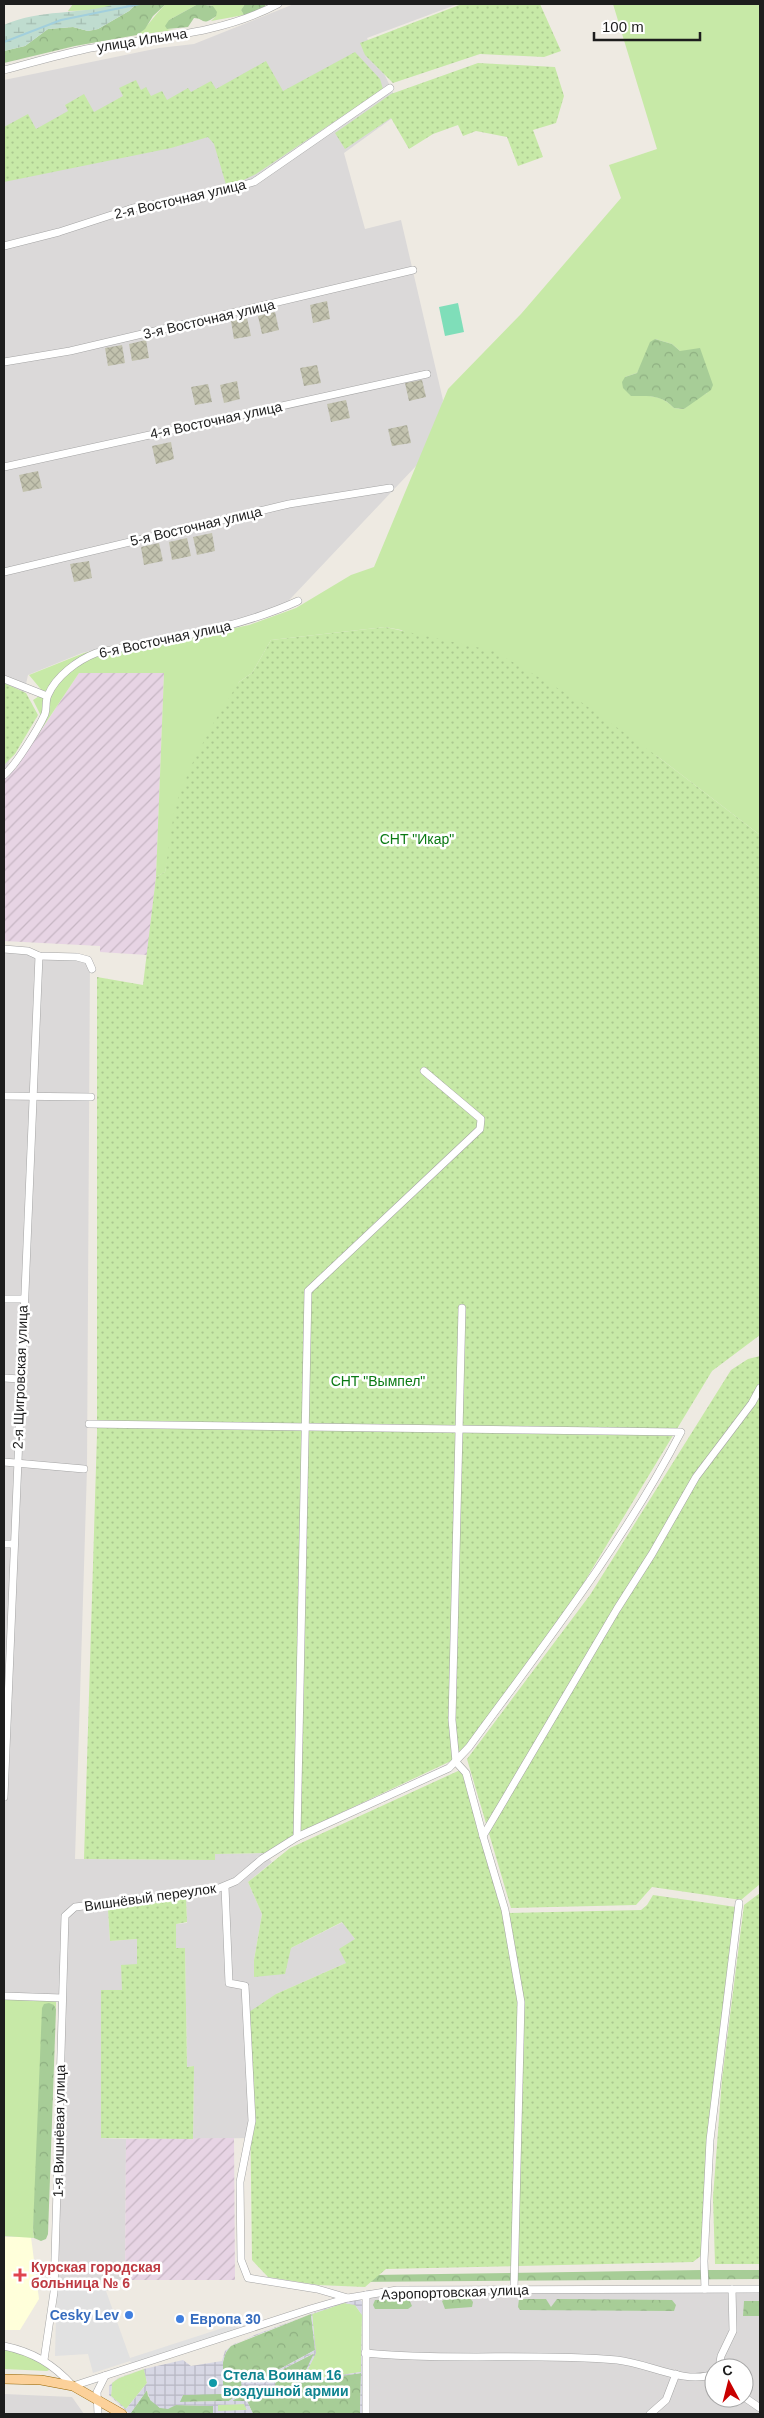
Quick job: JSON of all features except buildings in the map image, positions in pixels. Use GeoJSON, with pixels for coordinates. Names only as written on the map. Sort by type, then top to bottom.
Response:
{"type":"FeatureCollection","features":[{"type":"Feature","properties":{"kind":"main road"},"geometry":{"type":"LineString","coordinates":[[4,2379],[41,2380],[73,2386],[122,2414]]}},
{"type":"Feature","properties":{"kind":"street","name":"улица Ильича"},"geometry":{"type":"LineString","coordinates":[[4,70],[86,49],[164,39],[238,22],[278,4]]}},
{"type":"Feature","properties":{"kind":"street","name":"2-я Восточная улица"},"geometry":{"type":"LineString","coordinates":[[4,246],[59,232],[134,208],[206,196],[254,182],[390,88]]}},
{"type":"Feature","properties":{"kind":"street","name":"3-я Восточная улица"},"geometry":{"type":"LineString","coordinates":[[4,362],[70,352],[413,270]]}},
{"type":"Feature","properties":{"kind":"street","name":"4-я Восточная улица"},"geometry":{"type":"LineString","coordinates":[[4,467],[427,374]]}},
{"type":"Feature","properties":{"kind":"street","name":"5-я Восточная улица"},"geometry":{"type":"LineString","coordinates":[[4,572],[289,504],[390,488]]}},
{"type":"Feature","properties":{"kind":"street","name":"6-я Восточная улица"},"geometry":{"type":"LineString","coordinates":[[4,775],[18,759],[45,713],[47,696],[56,683],[80,660],[96,653],[214,630],[274,612],[298,602]]}},
{"type":"Feature","properties":{"kind":"street"},"geometry":{"type":"LineString","coordinates":[[4,679],[47,696]]}},
{"type":"Feature","properties":{"kind":"street"},"geometry":{"type":"LineString","coordinates":[[4,949],[28,951],[39,956],[78,957],[88,960],[92,969]]}},
{"type":"Feature","properties":{"kind":"street","name":"2-я Щигровская улица"},"geometry":{"type":"LineString","coordinates":[[4,1797],[23,1299],[39,956]]}},
{"type":"Feature","properties":{"kind":"street"},"geometry":{"type":"LineString","coordinates":[[297,1837],[308,1291],[480,1129],[481,1119],[424,1071]]}},
{"type":"Feature","properties":{"kind":"street"},"geometry":{"type":"LineString","coordinates":[[4,1096],[91,1097]]}},
{"type":"Feature","properties":{"kind":"street"},"geometry":{"type":"LineString","coordinates":[[4,1298],[23,1299]]}},
{"type":"Feature","properties":{"kind":"street"},"geometry":{"type":"LineString","coordinates":[[462,1308],[452,1720],[456,1762],[466,1773],[505,1910],[521,2002],[514,2290]]}},
{"type":"Feature","properties":{"kind":"street"},"geometry":{"type":"LineString","coordinates":[[4,1378],[20,1379]]}},
{"type":"Feature","properties":{"kind":"street"},"geometry":{"type":"LineString","coordinates":[[483,1836],[696,1477],[752,1404],[760,1388]]}},
{"type":"Feature","properties":{"kind":"street"},"geometry":{"type":"LineString","coordinates":[[89,1424],[681,1432],[612,1547],[573,1605],[456,1762]]}},
{"type":"Feature","properties":{"kind":"street"},"geometry":{"type":"LineString","coordinates":[[4,1462],[84,1469]]}},
{"type":"Feature","properties":{"kind":"street"},"geometry":{"type":"LineString","coordinates":[[4,1544],[14,1544]]}},
{"type":"Feature","properties":{"kind":"street","name":"Вишнёвый переулок"},"geometry":{"type":"LineString","coordinates":[[75,1907],[212,1891],[236,1881],[262,1859],[297,1837],[449,1768],[456,1762]]}},
{"type":"Feature","properties":{"kind":"street"},"geometry":{"type":"LineString","coordinates":[[225,1886],[230,1983],[245,1986],[252,2114],[249,2141],[240,2170],[241,2260],[248,2278],[317,2289],[348,2298]]}},
{"type":"Feature","properties":{"kind":"street"},"geometry":{"type":"LineString","coordinates":[[705,2289],[704,2261],[710,2140],[738,1903]]}},
{"type":"Feature","properties":{"kind":"street","name":"1-я Вишнёвая улица"},"geometry":{"type":"LineString","coordinates":[[44,2360],[54,2292],[65,1916],[75,1907]]}},
{"type":"Feature","properties":{"kind":"street"},"geometry":{"type":"LineString","coordinates":[[4,1996],[62,1998]]}},
{"type":"Feature","properties":{"kind":"street"},"geometry":{"type":"LineString","coordinates":[[721,2358],[733,2331],[732,2289]]}},
{"type":"Feature","properties":{"kind":"street","name":"Аэропортовская улица"},"geometry":{"type":"LineString","coordinates":[[73,2386],[348,2298],[366,2295],[413,2290],[760,2289]]}},
{"type":"Feature","properties":{"kind":"street"},"geometry":{"type":"LineString","coordinates":[[366,2295],[366,2414]]}},
{"type":"Feature","properties":{"kind":"street"},"geometry":{"type":"LineString","coordinates":[[4,2346],[32,2353],[59,2371],[73,2386]]}},
{"type":"Feature","properties":{"kind":"street"},"geometry":{"type":"LineString","coordinates":[[365,2353],[449,2358],[618,2360],[676,2374],[696,2377],[704,2376]]}},
{"type":"Feature","properties":{"kind":"street"},"geometry":{"type":"LineString","coordinates":[[650,2414],[666,2400],[676,2374]]}},
{"type":"Feature","properties":{"kind":"street"},"geometry":{"type":"LineString","coordinates":[[98,2414],[96,2398],[98,2387],[105,2376]]}},
{"type":"Feature","properties":{"kind":"shaded area"},"geometry":{"type":"Polygon","coordinates":[[[294,4],[458,4],[367,38],[402,111],[344,153],[365,229],[401,220],[443,400],[434,447],[276,614],[196,635],[126,642],[82,653],[28,675],[7,770],[4,772],[4,80],[159,48],[194,44],[294,4]]]}},
{"type":"Feature","properties":{"kind":"shaded area"},"geometry":{"type":"Polygon","coordinates":[[[327,301],[330,319],[313,323],[310,305],[327,301]]]}},
{"type":"Feature","properties":{"kind":"shaded area"},"geometry":{"type":"Polygon","coordinates":[[[275,312],[279,330],[262,334],[258,316],[275,312]]]}},
{"type":"Feature","properties":{"kind":"shaded area"},"geometry":{"type":"Polygon","coordinates":[[[247,318],[251,336],[234,339],[231,321],[247,318]]]}},
{"type":"Feature","properties":{"kind":"shaded area"},"geometry":{"type":"Polygon","coordinates":[[[146,340],[149,358],[132,361],[129,344],[146,340]]]}},
{"type":"Feature","properties":{"kind":"shaded area"},"geometry":{"type":"Polygon","coordinates":[[[122,345],[125,363],[108,366],[105,348],[122,345]]]}},
{"type":"Feature","properties":{"kind":"shaded area"},"geometry":{"type":"Polygon","coordinates":[[[317,365],[321,383],[304,386],[300,368],[317,365]]]}},
{"type":"Feature","properties":{"kind":"shaded area"},"geometry":{"type":"Polygon","coordinates":[[[422,380],[426,397],[409,401],[405,383],[422,380]]]}},
{"type":"Feature","properties":{"kind":"shaded area"},"geometry":{"type":"Polygon","coordinates":[[[237,381],[240,399],[224,403],[220,385],[237,381]]]}},
{"type":"Feature","properties":{"kind":"shaded area"},"geometry":{"type":"Polygon","coordinates":[[[208,384],[212,402],[195,405],[191,387],[208,384]]]}},
{"type":"Feature","properties":{"kind":"shaded area"},"geometry":{"type":"Polygon","coordinates":[[[346,400],[350,418],[331,422],[327,404],[346,400]]]}},
{"type":"Feature","properties":{"kind":"shaded area"},"geometry":{"type":"Polygon","coordinates":[[[407,425],[411,443],[392,446],[388,429],[407,425]]]}},
{"type":"Feature","properties":{"kind":"shaded area"},"geometry":{"type":"Polygon","coordinates":[[[171,442],[174,459],[156,464],[152,446],[171,442]]]}},
{"type":"Feature","properties":{"kind":"shaded area"},"geometry":{"type":"Polygon","coordinates":[[[38,471],[42,488],[23,492],[19,475],[38,471]]]}},
{"type":"Feature","properties":{"kind":"shaded area"},"geometry":{"type":"Polygon","coordinates":[[[212,533],[215,551],[197,555],[193,537],[212,533]]]}},
{"type":"Feature","properties":{"kind":"shaded area"},"geometry":{"type":"Polygon","coordinates":[[[187,538],[191,556],[172,560],[169,542],[187,538]]]}},
{"type":"Feature","properties":{"kind":"shaded area"},"geometry":{"type":"Polygon","coordinates":[[[159,543],[163,561],[144,565],[141,547],[159,543]]]}},
{"type":"Feature","properties":{"kind":"shaded area"},"geometry":{"type":"Polygon","coordinates":[[[89,561],[92,578],[74,582],[70,564],[89,561]]]}},
{"type":"Feature","properties":{"kind":"shaded area"},"geometry":{"type":"Polygon","coordinates":[[[79,673],[164,673],[156,877],[147,955],[100,952],[100,946],[4,941],[4,773],[15,770],[79,673]]]}},
{"type":"Feature","properties":{"kind":"shaded area"},"geometry":{"type":"Polygon","coordinates":[[[4,952],[90,956],[87,1469],[75,1859],[215,1860],[215,1854],[264,1853],[272,1862],[248,1882],[262,1914],[254,1960],[254,1977],[291,1948],[343,1922],[355,1939],[346,1963],[276,1994],[250,2138],[193,2139],[194,2066],[187,2067],[185,1948],[176,1948],[176,1924],[187,1923],[186,1898],[108,1910],[110,1941],[137,1939],[137,1964],[122,1990],[101,1990],[101,2138],[126,2139],[125,2280],[55,2280],[58,1998],[4,1997],[4,952]]]}},
{"type":"Feature","properties":{"kind":"shaded area"},"geometry":{"type":"Polygon","coordinates":[[[234,2138],[235,2280],[125,2280],[126,2139],[234,2138]]]}},
{"type":"Feature","properties":{"kind":"shaded area","name":"Курская городская больница № 6"},"geometry":{"type":"Polygon","coordinates":[[[4,2237],[31,2237],[39,2299],[20,2330],[4,2330],[4,2237]]]}},
{"type":"Feature","properties":{"kind":"shaded area"},"geometry":{"type":"Polygon","coordinates":[[[57,2281],[107,2281],[109,2290],[106,2291],[130,2358],[260,2316],[262,2321],[131,2364],[130,2361],[93,2373],[88,2354],[55,2356],[57,2281]]]}},
{"type":"Feature","properties":{"kind":"shaded area"},"geometry":{"type":"Polygon","coordinates":[[[760,2287],[760,2414],[365,2414],[366,2290],[760,2287]]]}},
{"type":"Feature","properties":{"kind":"shaded area"},"geometry":{"type":"Polygon","coordinates":[[[359,2298],[363,2303],[363,2414],[360,2414],[361,2373],[300,2383],[314,2353],[276,2373],[275,2386],[269,2392],[261,2394],[250,2388],[232,2401],[247,2401],[253,2414],[213,2414],[213,2406],[176,2405],[168,2409],[160,2408],[150,2400],[147,2390],[130,2414],[109,2395],[109,2386],[112,2383],[111,2396],[126,2409],[147,2383],[144,2369],[183,2360],[191,2366],[222,2361],[225,2351],[230,2347],[223,2361],[223,2394],[183,2395],[180,2402],[229,2401],[242,2391],[241,2381],[246,2375],[254,2375],[260,2380],[315,2350],[311,2314],[344,2301],[359,2298]],[[344,2303],[312,2314],[316,2353],[302,2381],[361,2372],[362,2315],[355,2305],[344,2303]],[[244,2404],[218,2405],[218,2411],[247,2410],[244,2404]]]}},
{"type":"Feature","properties":{"kind":"shaded area"},"geometry":{"type":"Polygon","coordinates":[[[4,2394],[72,2397],[84,2414],[4,2414],[4,2394]]]}},
{"type":"Feature","properties":{"kind":"green space"},"geometry":{"type":"Polygon","coordinates":[[[73,4],[116,4],[98,10],[68,11],[73,4]]]}},
{"type":"Feature","properties":{"kind":"green space"},"geometry":{"type":"Polygon","coordinates":[[[116,4],[136,4],[129,11],[98,29],[88,31],[73,27],[48,29],[25,46],[4,51],[4,25],[45,14],[88,10],[116,4]]]}},
{"type":"Feature","properties":{"kind":"green space"},"geometry":{"type":"Polygon","coordinates":[[[136,4],[166,4],[153,16],[145,29],[137,35],[75,46],[4,63],[4,51],[25,46],[48,29],[73,27],[88,31],[98,29],[129,11],[136,4]]]}},
{"type":"Feature","properties":{"kind":"green space"},"geometry":{"type":"Polygon","coordinates":[[[166,4],[198,4],[169,20],[167,29],[174,30],[137,35],[145,28],[166,4]]]}},
{"type":"Feature","properties":{"kind":"green space"},"geometry":{"type":"Polygon","coordinates":[[[198,4],[213,6],[217,12],[216,16],[208,21],[194,18],[188,27],[167,29],[165,26],[169,20],[198,4]]]}},
{"type":"Feature","properties":{"kind":"green space"},"geometry":{"type":"Polygon","coordinates":[[[202,4],[245,4],[241,10],[244,15],[211,21],[216,16],[213,6],[202,4]]]}},
{"type":"Feature","properties":{"kind":"green space"},"geometry":{"type":"Polygon","coordinates":[[[245,4],[266,4],[264,8],[244,15],[241,10],[245,4]]]}},
{"type":"Feature","properties":{"kind":"green space"},"geometry":{"type":"Polygon","coordinates":[[[462,4],[540,4],[561,51],[544,57],[480,54],[393,83],[365,55],[360,43],[462,4]]]}},
{"type":"Feature","properties":{"kind":"green space"},"geometry":{"type":"Polygon","coordinates":[[[613,4],[760,4],[760,835],[657,756],[401,630],[385,627],[271,640],[252,673],[239,682],[169,853],[165,872],[156,877],[164,673],[79,673],[37,736],[42,718],[33,700],[44,693],[29,675],[84,653],[128,642],[197,636],[249,625],[296,608],[351,575],[374,567],[448,389],[521,314],[621,198],[609,165],[657,149],[613,4]],[[655,339],[637,373],[625,377],[630,395],[659,398],[674,408],[684,409],[697,398],[707,393],[680,351],[672,344],[655,339]]]}},
{"type":"Feature","properties":{"kind":"green space"},"geometry":{"type":"Polygon","coordinates":[[[355,52],[380,79],[383,89],[256,174],[227,188],[214,144],[208,137],[171,148],[4,182],[4,127],[28,114],[36,129],[68,111],[65,105],[84,94],[94,112],[123,96],[119,88],[136,80],[141,90],[146,87],[151,96],[162,91],[167,100],[188,88],[191,92],[211,81],[216,89],[266,61],[283,91],[355,52]]]}},
{"type":"Feature","properties":{"kind":"green space"},"geometry":{"type":"Polygon","coordinates":[[[478,63],[555,67],[564,96],[556,123],[533,130],[543,157],[518,166],[507,137],[476,131],[463,136],[458,125],[433,134],[409,149],[391,118],[345,149],[335,133],[391,94],[478,63]]]}},
{"type":"Feature","properties":{"kind":"green space"},"geometry":{"type":"Polygon","coordinates":[[[458,303],[464,332],[445,336],[439,307],[458,303]]]}},
{"type":"Feature","properties":{"kind":"green space"},"geometry":{"type":"Polygon","coordinates":[[[655,339],[672,344],[680,351],[700,348],[713,385],[711,390],[684,409],[674,408],[659,398],[631,396],[623,388],[622,382],[625,377],[637,373],[650,342],[655,339]]]}},
{"type":"Feature","properties":{"kind":"green space","name":"СНТ \"Вымпел\""},"geometry":{"type":"Polygon","coordinates":[[[385,627],[494,651],[581,702],[657,756],[760,835],[760,1335],[712,1371],[577,1594],[467,1745],[451,1761],[298,1833],[264,1853],[215,1854],[215,1860],[84,1859],[97,1434],[97,977],[143,985],[156,877],[165,872],[175,806],[191,766],[214,722],[239,682],[252,673],[271,640],[385,627]]]}},
{"type":"Feature","properties":{"kind":"green space"},"geometry":{"type":"Polygon","coordinates":[[[4,683],[26,693],[38,715],[15,754],[4,765],[4,683]]]}},
{"type":"Feature","properties":{"kind":"green space"},"geometry":{"type":"Polygon","coordinates":[[[760,1356],[760,1884],[741,1900],[652,1887],[636,1905],[511,1908],[467,1759],[590,1595],[731,1370],[748,1359],[760,1356]]]}},
{"type":"Feature","properties":{"kind":"green space"},"geometry":{"type":"Polygon","coordinates":[[[458,1771],[463,1772],[504,1913],[641,1910],[647,1905],[653,1895],[736,1907],[702,2255],[693,2262],[386,2269],[365,2287],[318,2285],[268,2277],[252,2260],[249,2012],[276,1994],[346,1963],[339,1949],[355,1939],[342,1922],[291,1948],[285,1974],[254,1977],[254,1960],[262,1914],[248,1882],[290,1848],[458,1771]]]}},
{"type":"Feature","properties":{"kind":"green space"},"geometry":{"type":"Polygon","coordinates":[[[760,1893],[760,2264],[715,2264],[713,2197],[722,2079],[744,1905],[760,1893]]]}},
{"type":"Feature","properties":{"kind":"green space"},"geometry":{"type":"Polygon","coordinates":[[[186,1898],[187,1922],[176,1924],[176,1948],[185,1948],[187,2067],[194,2066],[193,2139],[101,2138],[101,1990],[122,1990],[121,1965],[137,1964],[137,1939],[110,1941],[108,1910],[186,1898]]]}},
{"type":"Feature","properties":{"kind":"green space"},"geometry":{"type":"Polygon","coordinates":[[[4,1999],[56,2000],[33,2228],[34,2238],[4,2236],[4,1999]]]}},
{"type":"Feature","properties":{"kind":"green space"},"geometry":{"type":"Polygon","coordinates":[[[44,2004],[54,2005],[56,2009],[48,2234],[46,2239],[41,2241],[34,2238],[33,2228],[42,2008],[44,2004]]]}},
{"type":"Feature","properties":{"kind":"green space"},"geometry":{"type":"Polygon","coordinates":[[[760,2270],[760,2279],[349,2282],[372,2275],[760,2270]]]}},
{"type":"Feature","properties":{"kind":"green space"},"geometry":{"type":"Polygon","coordinates":[[[447,2298],[470,2298],[473,2302],[472,2307],[445,2309],[442,2301],[447,2298]]]}},
{"type":"Feature","properties":{"kind":"green space"},"geometry":{"type":"Polygon","coordinates":[[[409,2299],[412,2306],[408,2309],[375,2309],[373,2305],[375,2300],[409,2299]]]}},
{"type":"Feature","properties":{"kind":"green space"},"geometry":{"type":"Polygon","coordinates":[[[519,2299],[546,2299],[551,2307],[557,2299],[672,2300],[676,2305],[674,2311],[520,2310],[518,2307],[519,2299]]]}},
{"type":"Feature","properties":{"kind":"green space"},"geometry":{"type":"Polygon","coordinates":[[[744,2301],[760,2301],[760,2316],[743,2316],[744,2301]]]}},
{"type":"Feature","properties":{"kind":"green space"},"geometry":{"type":"Polygon","coordinates":[[[344,2303],[355,2305],[362,2315],[361,2372],[302,2381],[316,2353],[312,2314],[344,2303]]]}},
{"type":"Feature","properties":{"kind":"green space"},"geometry":{"type":"Polygon","coordinates":[[[311,2314],[315,2350],[265,2377],[229,2401],[179,2402],[183,2395],[223,2393],[223,2362],[231,2346],[311,2314]]]}},
{"type":"Feature","properties":{"kind":"green space"},"geometry":{"type":"Polygon","coordinates":[[[4,2349],[21,2352],[51,2369],[47,2371],[4,2369],[4,2349]]]}},
{"type":"Feature","properties":{"kind":"green space"},"geometry":{"type":"Polygon","coordinates":[[[315,2353],[300,2382],[361,2373],[360,2414],[253,2414],[247,2401],[231,2402],[250,2388],[261,2394],[272,2389],[276,2382],[275,2373],[315,2353]]]}},
{"type":"Feature","properties":{"kind":"green space"},"geometry":{"type":"Polygon","coordinates":[[[144,2369],[147,2383],[126,2409],[111,2396],[112,2383],[119,2378],[144,2369]]]}},
{"type":"Feature","properties":{"kind":"green space"},"geometry":{"type":"Polygon","coordinates":[[[147,2390],[148,2396],[160,2408],[176,2405],[214,2406],[213,2414],[130,2414],[147,2390]]]}},
{"type":"Feature","properties":{"kind":"green space"},"geometry":{"type":"Polygon","coordinates":[[[244,2404],[247,2410],[218,2412],[218,2405],[244,2404]]]}},
{"type":"Feature","properties":{"kind":"waterway"},"geometry":{"type":"LineString","coordinates":[[4,42],[61,20],[140,4]]}},
{"type":"Feature","properties":{"kind":"place","name":"Курская городская больница № 6"},"geometry":{"type":"Point","coordinates":[20,2275]}},
{"type":"Feature","properties":{"kind":"place","name":"Cesky Lev"},"geometry":{"type":"Point","coordinates":[129,2315]}},
{"type":"Feature","properties":{"kind":"place","name":"Европа 30"},"geometry":{"type":"Point","coordinates":[180,2319]}},
{"type":"Feature","properties":{"kind":"place","name":"Стела Воинам 16 воздушной армии"},"geometry":{"type":"Point","coordinates":[213,2383]}},
{"type":"Feature","properties":{"kind":"park label","name":"СНТ \"Икар\""},"geometry":{"type":"Point","coordinates":[417,839]}}]}
